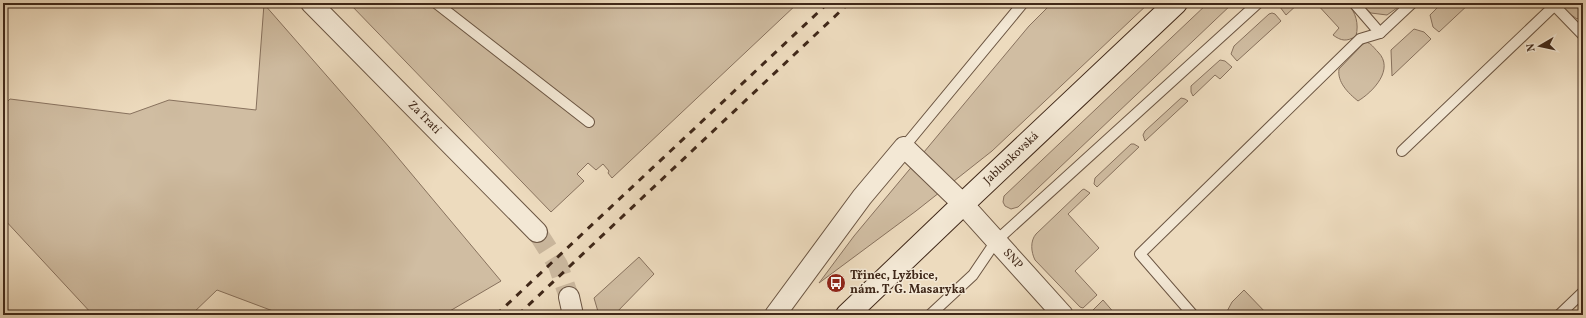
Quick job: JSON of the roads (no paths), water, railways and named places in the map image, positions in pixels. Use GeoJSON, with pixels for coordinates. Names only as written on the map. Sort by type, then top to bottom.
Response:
{"type":"FeatureCollection","features":[{"type":"Feature","properties":{"kind":"main road","name":"Jablunkovská"},"geometry":{"type":"LineString","coordinates":[[847,315],[1176,3]]}},
{"type":"Feature","properties":{"kind":"street","name":"Za Tratí"},"geometry":{"type":"LineString","coordinates":[[311,3],[537,232]]}},
{"type":"Feature","properties":{"kind":"street","name":"SNP"},"geometry":{"type":"LineString","coordinates":[[904,147],[963,204],[1063,315]]}},
{"type":"Feature","properties":{"kind":"street"},"geometry":{"type":"LineString","coordinates":[[775,315],[857,204],[904,147]]}},
{"type":"Feature","properties":{"kind":"lane"},"geometry":{"type":"LineString","coordinates":[[436,3],[589,122]]}},
{"type":"Feature","properties":{"kind":"lane"},"geometry":{"type":"LineString","coordinates":[[904,147],[1023,3]]}},
{"type":"Feature","properties":{"kind":"lane"},"geometry":{"type":"LineString","coordinates":[[930,315],[973,275],[996,241],[1258,3]]}},
{"type":"Feature","properties":{"kind":"lane"},"geometry":{"type":"LineString","coordinates":[[1354,3],[1380,33]]}},
{"type":"Feature","properties":{"kind":"lane"},"geometry":{"type":"LineString","coordinates":[[1193,315],[1140,254],[1360,39],[1380,33],[1412,3]]}},
{"type":"Feature","properties":{"kind":"lane"},"geometry":{"type":"LineString","coordinates":[[1402,151],[1553,4],[1581,28]]}},
{"type":"Feature","properties":{"kind":"lane"},"geometry":{"type":"LineString","coordinates":[[1559,315],[1583,292]]}},
{"type":"Feature","properties":{"kind":"tunnel"},"geometry":{"type":"LineString","coordinates":[[537,232],[558,265],[569,297]]}},
{"type":"Feature","properties":{"kind":"railway"},"geometry":{"type":"LineString","coordinates":[[496,315],[828,3]]}},
{"type":"Feature","properties":{"kind":"railway"},"geometry":{"type":"LineString","coordinates":[[518,315],[849,3]]}},
{"type":"Feature","properties":{"kind":"place","name":"Třinec, Lyžbice, nám. T. G. Masaryka"},"geometry":{"type":"Point","coordinates":[836,283]}}]}
